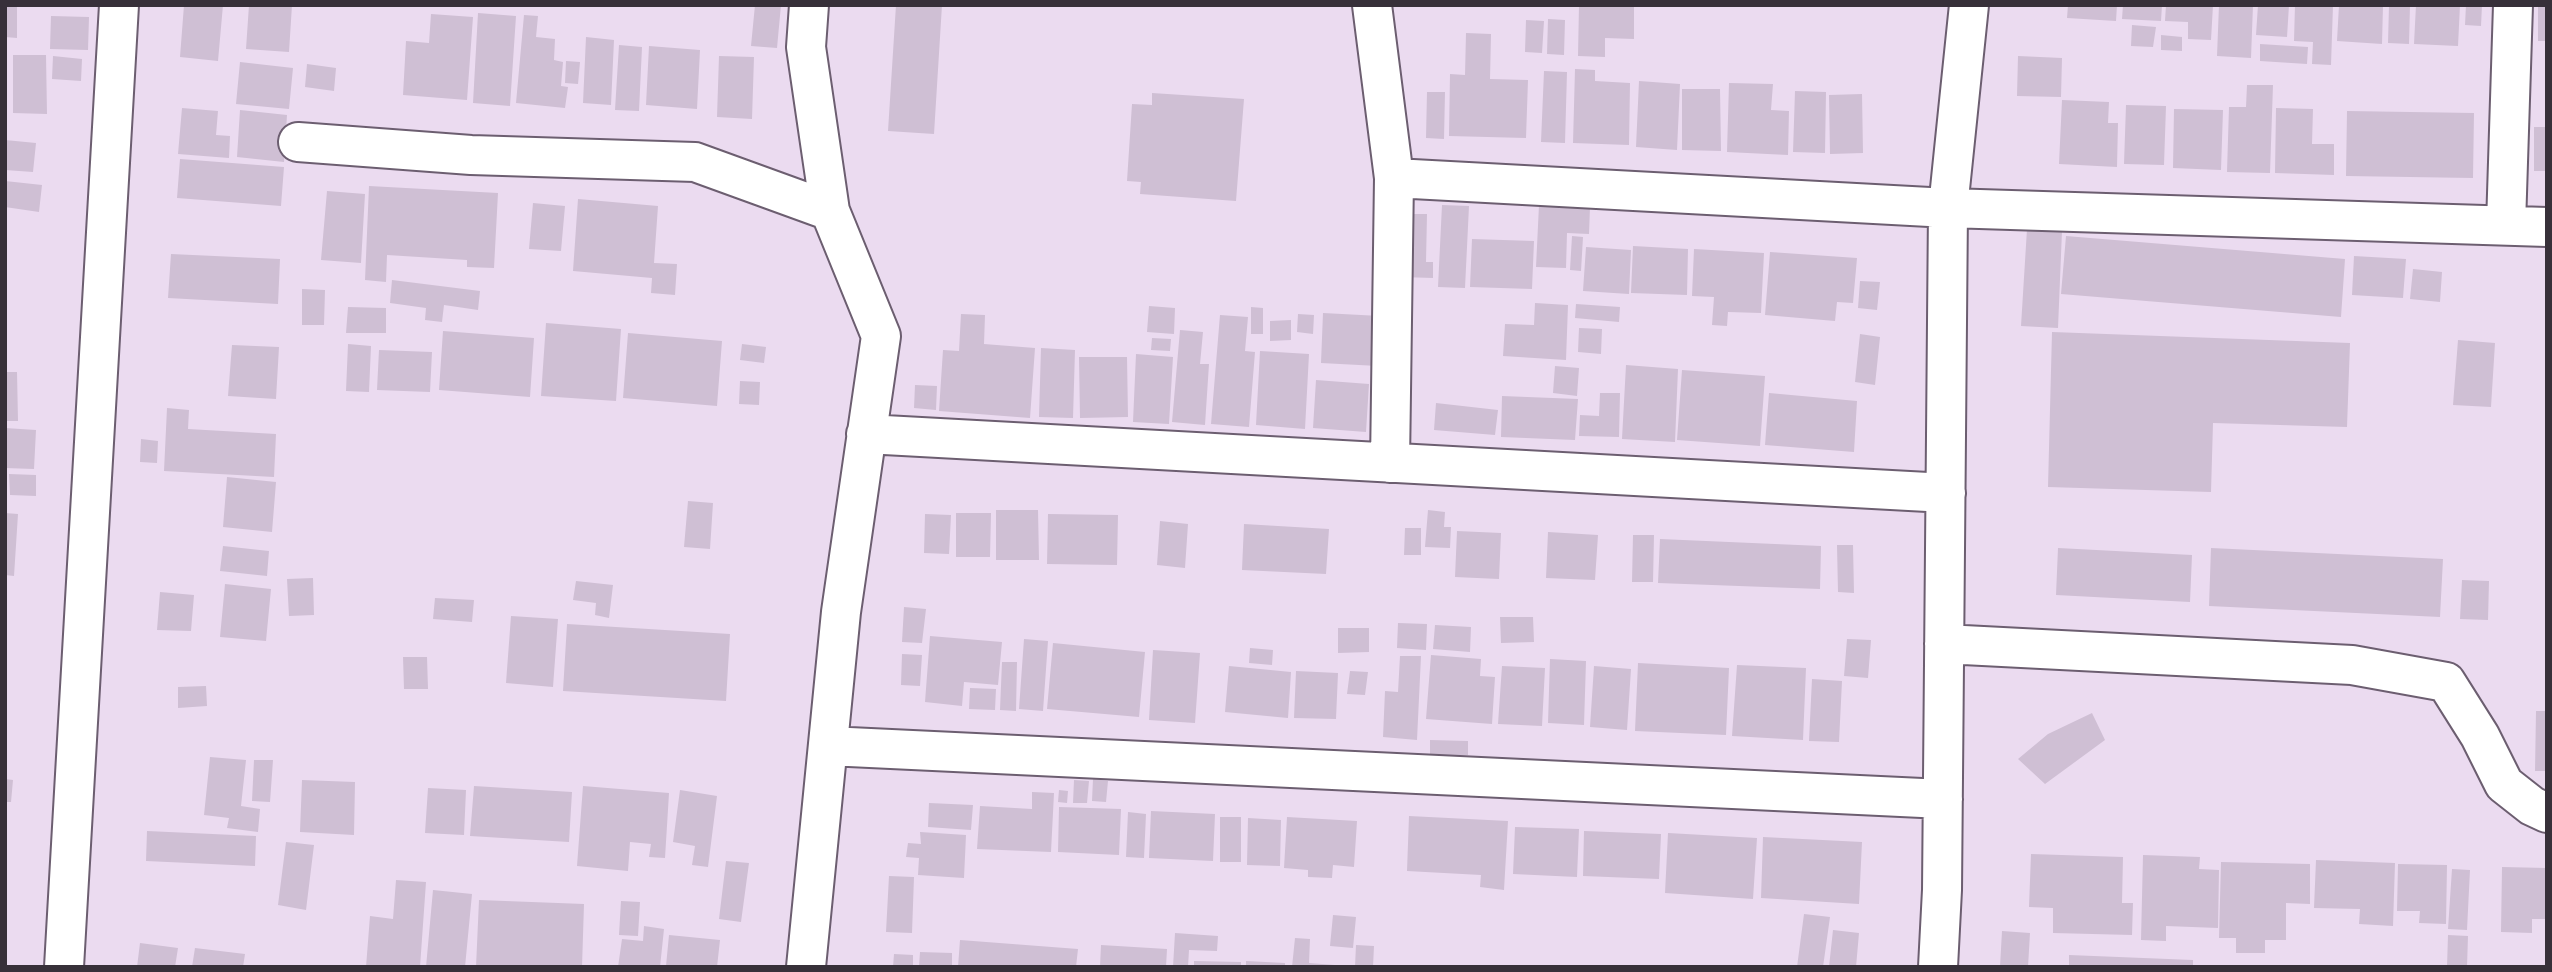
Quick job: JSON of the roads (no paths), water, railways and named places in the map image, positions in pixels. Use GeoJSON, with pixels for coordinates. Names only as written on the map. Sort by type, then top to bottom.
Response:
{"type":"FeatureCollection","features":[{"type":"Feature","properties":{"kind":"street"},"geometry":{"type":"LineString","coordinates":[[64,967],[119,5]]}},
{"type":"Feature","properties":{"kind":"street"},"geometry":{"type":"LineString","coordinates":[[806,967],[841,612],[881,337],[830,211],[806,47],[809,5]]}},
{"type":"Feature","properties":{"kind":"street"},"geometry":{"type":"LineString","coordinates":[[1372,5],[1394,178],[1390,463]]}},
{"type":"Feature","properties":{"kind":"street"},"geometry":{"type":"LineString","coordinates":[[1938,967],[1943,799],[1948,208],[1969,5]]}},
{"type":"Feature","properties":{"kind":"street"},"geometry":{"type":"LineString","coordinates":[[2506,225],[2513,5]]}},
{"type":"Feature","properties":{"kind":"street"},"geometry":{"type":"LineString","coordinates":[[298,142],[471,155],[695,162],[830,211]]}},
{"type":"Feature","properties":{"kind":"street"},"geometry":{"type":"LineString","coordinates":[[1394,178],[1948,208],[2547,227]]}},
{"type":"Feature","properties":{"kind":"street"},"geometry":{"type":"LineString","coordinates":[[866,434],[1946,493]]}},
{"type":"Feature","properties":{"kind":"street"},"geometry":{"type":"LineString","coordinates":[[1944,644],[2352,664],[2446,682],[2480,736],[2504,784],[2532,806],[2547,813]]}},
{"type":"Feature","properties":{"kind":"street"},"geometry":{"type":"LineString","coordinates":[[828,746],[1943,799]]}}]}
